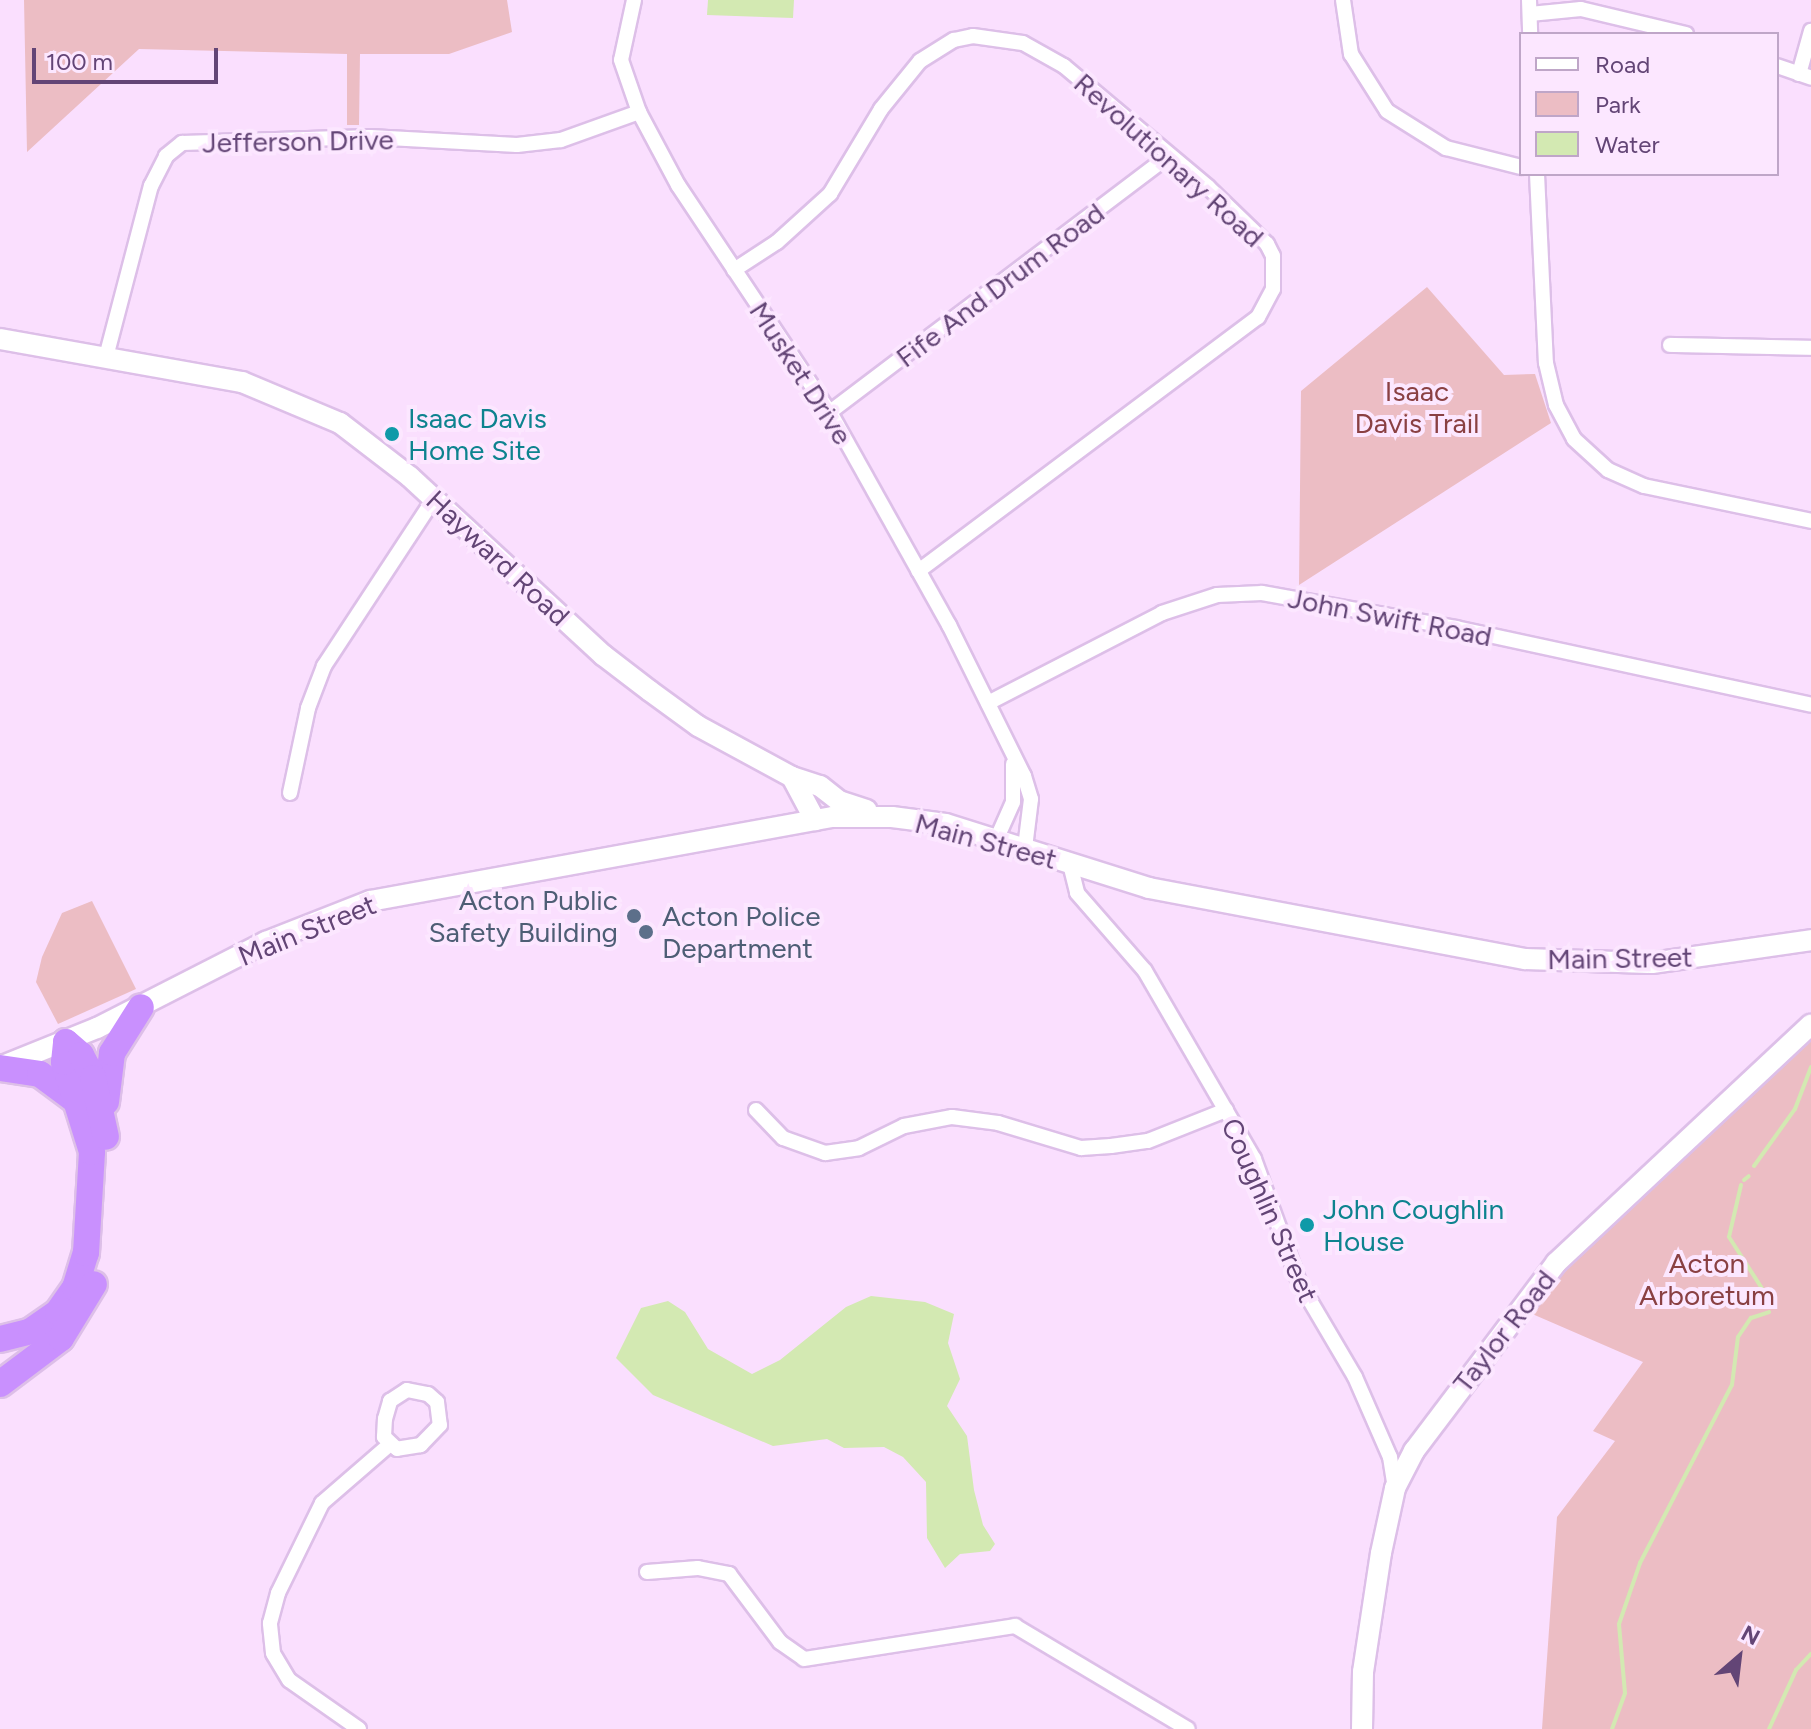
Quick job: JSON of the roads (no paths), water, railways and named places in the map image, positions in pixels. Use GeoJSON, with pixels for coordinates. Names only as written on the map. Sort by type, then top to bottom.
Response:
{"type":"FeatureCollection","features":[{"type":"Feature","properties":{"kind":"highway"},"geometry":{"type":"LineString","coordinates":[[0,1384],[56,1344],[91,1293],[108,1211],[106,1137],[110,1059],[141,1007]]}},
{"type":"Feature","properties":{"kind":"highway"},"geometry":{"type":"LineString","coordinates":[[66,1042],[81,1055],[93,1078],[106,1137]]}},
{"type":"Feature","properties":{"kind":"highway"},"geometry":{"type":"LineString","coordinates":[[0,1339],[48,1321],[66,1303],[80,1277],[93,1191],[91,1142],[64,1062],[66,1042]]}},
{"type":"Feature","properties":{"kind":"highway"},"geometry":{"type":"LineString","coordinates":[[0,1068],[48,1078],[83,1113]]}},
{"type":"Feature","properties":{"kind":"street","name":"Musket Drive"},"geometry":{"type":"LineString","coordinates":[[634,0],[621,60],[639,112],[671,173],[830,412],[919,571],[1009,744],[1031,799],[1025,848]]}},
{"type":"Feature","properties":{"kind":"street"},"geometry":{"type":"LineString","coordinates":[[1343,0],[1351,54],[1387,111],[1446,148],[1519,166]]}},
{"type":"Feature","properties":{"kind":"street"},"geometry":{"type":"LineString","coordinates":[[1530,32],[1529,7],[1581,9],[1678,32]]}},
{"type":"Feature","properties":{"kind":"street"},"geometry":{"type":"LineString","coordinates":[[1779,67],[1805,76],[1811,31]]}},
{"type":"Feature","properties":{"kind":"street","name":"Revolutionary Road"},"geometry":{"type":"LineString","coordinates":[[734,270],[777,242],[830,194],[889,99],[920,61],[954,40],[995,37],[1043,53],[1169,156],[1267,244],[1275,272],[1265,306],[1214,352],[919,571]]}},
{"type":"Feature","properties":{"kind":"street","name":"Jefferson Drive"},"geometry":{"type":"LineString","coordinates":[[106,357],[151,186],[166,156],[182,143],[370,137],[517,145],[561,140],[639,112]]}},
{"type":"Feature","properties":{"kind":"street","name":"Fife And Drum Road"},"geometry":{"type":"LineString","coordinates":[[830,412],[1169,156]]}},
{"type":"Feature","properties":{"kind":"street"},"geometry":{"type":"LineString","coordinates":[[1537,176],[1546,363],[1556,405],[1574,439],[1608,470],[1644,486],[1811,521]]}},
{"type":"Feature","properties":{"kind":"street","name":"Hayward Road"},"geometry":{"type":"LineString","coordinates":[[0,339],[242,382],[310,408],[375,447],[603,655],[698,726],[845,804],[892,817]]}},
{"type":"Feature","properties":{"kind":"street"},"geometry":{"type":"LineString","coordinates":[[1670,345],[1811,348]]}},
{"type":"Feature","properties":{"kind":"street"},"geometry":{"type":"LineString","coordinates":[[290,793],[308,708],[324,666],[433,500]]}},
{"type":"Feature","properties":{"kind":"street","name":"John Swift Road"},"geometry":{"type":"LineString","coordinates":[[988,703],[1162,613],[1217,595],[1262,593],[1456,628],[1811,705]]}},
{"type":"Feature","properties":{"kind":"street","name":"Musket Drive"},"geometry":{"type":"LineString","coordinates":[[997,838],[1013,802],[1015,771],[1009,744]]}},
{"type":"Feature","properties":{"kind":"street"},"geometry":{"type":"LineString","coordinates":[[792,777],[824,819],[835,810],[827,793]]}},
{"type":"Feature","properties":{"kind":"street","name":"Main Street"},"geometry":{"type":"LineString","coordinates":[[0,1068],[141,1007],[266,942],[370,901],[824,819],[892,817],[997,838],[1070,864],[1243,908],[1562,963],[1652,963],[1811,940]]}},
{"type":"Feature","properties":{"kind":"street","name":"Coughlin Street"},"geometry":{"type":"LineString","coordinates":[[1070,864],[1077,893],[1145,971],[1254,1159],[1299,1282],[1355,1377],[1390,1457],[1395,1488]]}},
{"type":"Feature","properties":{"kind":"street","name":"Taylor Road"},"geometry":{"type":"LineString","coordinates":[[1362,1729],[1363,1672],[1395,1488],[1439,1414],[1556,1263],[1811,1024]]}},
{"type":"Feature","properties":{"kind":"street"},"geometry":{"type":"LineString","coordinates":[[756,1110],[783,1138],[825,1153],[859,1148],[904,1126],[952,1117],[998,1123],[1081,1148],[1111,1146],[1148,1141],[1226,1110]]}},
{"type":"Feature","properties":{"kind":"street"},"geometry":{"type":"LineString","coordinates":[[417,1391],[437,1402],[440,1425],[433,1437],[406,1449],[389,1445],[385,1419],[397,1394],[417,1391]]}},
{"type":"Feature","properties":{"kind":"street"},"geometry":{"type":"LineString","coordinates":[[359,1729],[289,1680],[273,1653],[270,1623],[278,1593],[322,1503],[389,1445]]}},
{"type":"Feature","properties":{"kind":"street"},"geometry":{"type":"LineString","coordinates":[[647,1572],[698,1568],[729,1574],[780,1642],[804,1659],[1015,1626],[1188,1729]]}},
{"type":"Feature","properties":{"kind":"water"},"geometry":{"type":"Polygon","coordinates":[[[708,0],[794,0],[793,18],[707,15],[708,0]]]}},
{"type":"Feature","properties":{"kind":"water"},"geometry":{"type":"Polygon","coordinates":[[[871,1296],[925,1302],[954,1314],[948,1343],[960,1379],[947,1406],[967,1436],[974,1490],[983,1525],[995,1544],[990,1551],[960,1554],[945,1568],[927,1538],[926,1482],[903,1457],[884,1447],[844,1448],[827,1439],[773,1446],[653,1395],[616,1358],[641,1308],[668,1301],[685,1312],[708,1349],[752,1374],[780,1360],[846,1307],[871,1296]]]}},
{"type":"Feature","properties":{"kind":"waterway"},"geometry":{"type":"LineString","coordinates":[[1754,1166],[1795,1109],[1811,1067]]}},
{"type":"Feature","properties":{"kind":"waterway"},"geometry":{"type":"LineString","coordinates":[[1744,1180],[1749,1176]]}},
{"type":"Feature","properties":{"kind":"waterway"},"geometry":{"type":"LineString","coordinates":[[1741,1185],[1729,1237],[1772,1304]]}},
{"type":"Feature","properties":{"kind":"waterway"},"geometry":{"type":"LineString","coordinates":[[1612,1729],[1625,1693],[1619,1624],[1640,1563],[1732,1385],[1738,1337],[1751,1318],[1769,1312]]}},
{"type":"Feature","properties":{"kind":"waterway"},"geometry":{"type":"LineString","coordinates":[[1769,1729],[1796,1670],[1811,1654]]}},
{"type":"Feature","properties":{"kind":"place","name":"Isaac Davis Home Site"},"geometry":{"type":"Point","coordinates":[392,434]}},
{"type":"Feature","properties":{"kind":"place","name":"Acton Public Safety Building"},"geometry":{"type":"Point","coordinates":[634,916]}},
{"type":"Feature","properties":{"kind":"place","name":"Acton Police Department"},"geometry":{"type":"Point","coordinates":[646,932]}},
{"type":"Feature","properties":{"kind":"place","name":"John Coughlin House"},"geometry":{"type":"Point","coordinates":[1307,1225]}},
{"type":"Feature","properties":{"kind":"park label","name":"Isaac Davis Trail"},"geometry":{"type":"Point","coordinates":[1417,407]}},
{"type":"Feature","properties":{"kind":"park label","name":"Acton Arboretum"},"geometry":{"type":"Point","coordinates":[1707,1279]}}]}
